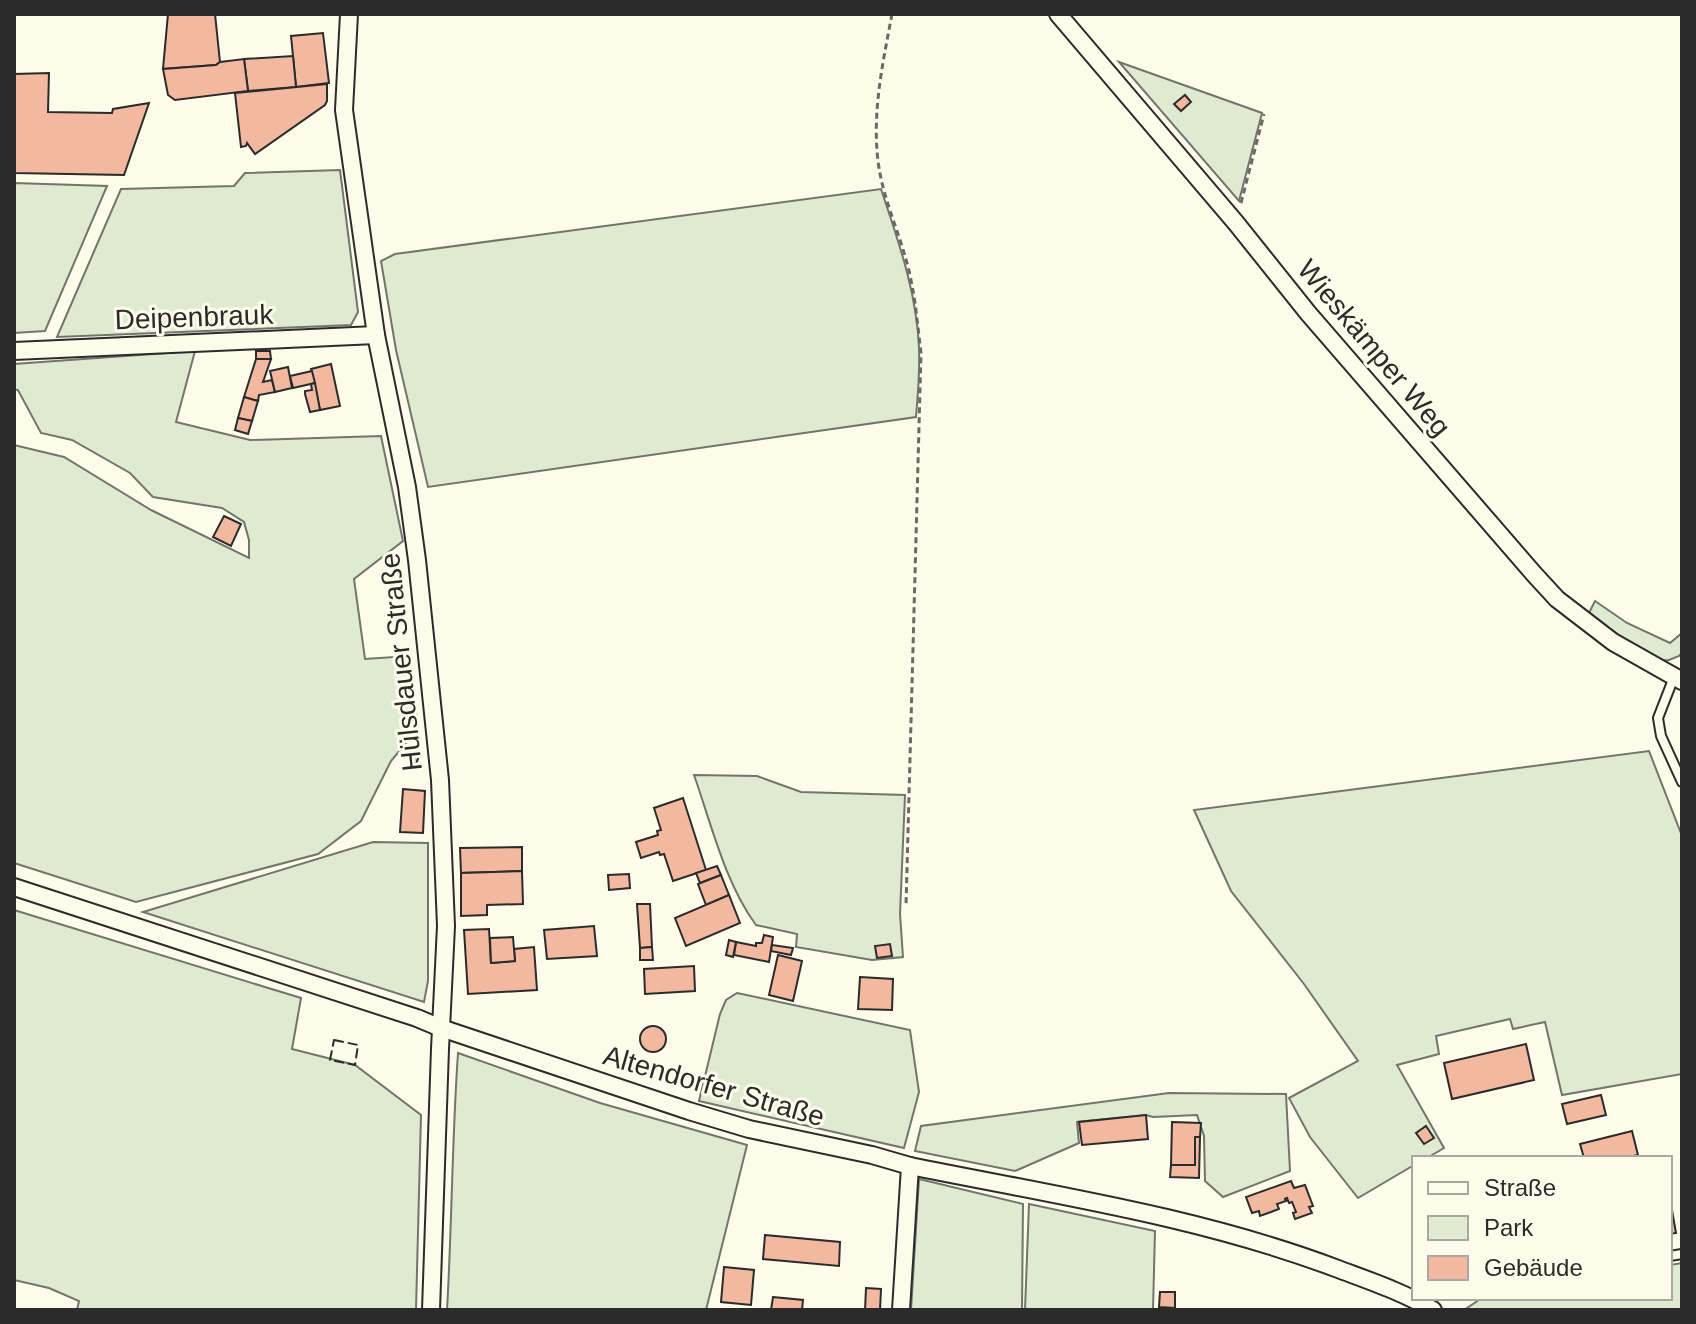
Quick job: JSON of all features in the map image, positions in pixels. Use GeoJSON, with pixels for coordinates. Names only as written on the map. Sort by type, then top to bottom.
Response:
{"type":"FeatureCollection","features":[{"type":"Feature","properties":{"kind":"street","name":"Hülsdauer Straße"},"geometry":{"type":"LineString","coordinates":[[349,14],[344,110],[376,335],[411,516],[440,780],[446,926],[431,1310]]}},
{"type":"Feature","properties":{"kind":"street","name":"Wieskämper Weg"},"geometry":{"type":"LineString","coordinates":[[1058,14],[1236,223],[1308,313],[1550,591],[1613,642],[1678,679]]}},
{"type":"Feature","properties":{"kind":"street","name":"Deipenbrauk"},"geometry":{"type":"LineString","coordinates":[[14,351],[376,335]]}},
{"type":"Feature","properties":{"kind":"street","name":"Altendorfer Straße"},"geometry":{"type":"LineString","coordinates":[[14,887],[749,1129],[1239,1235],[1293,1251],[1412,1296]]}},
{"type":"Feature","properties":{"kind":"street"},"geometry":{"type":"LineString","coordinates":[[901,1310],[910,1166]]}},
{"type":"Feature","properties":{"kind":"lane"},"geometry":{"type":"LineString","coordinates":[[1678,679],[1658,718],[1661,736],[1682,782]]}},
{"type":"Feature","properties":{"kind":"path"},"geometry":{"type":"LineString","coordinates":[[892,14],[877,105],[877,157],[881,181],[911,278],[921,353],[906,906]]}},
{"type":"Feature","properties":{"kind":"path"},"geometry":{"type":"LineString","coordinates":[[1236,223],[1264,114]]}},
{"type":"Feature","properties":{"kind":"green space"},"geometry":{"type":"Polygon","coordinates":[[[1119,62],[1262,113],[1239,201],[1119,62]]]}},
{"type":"Feature","properties":{"kind":"green space"},"geometry":{"type":"Polygon","coordinates":[[[340,170],[358,312],[351,325],[57,337],[121,189],[234,186],[245,173],[340,170]]]}},
{"type":"Feature","properties":{"kind":"green space"},"geometry":{"type":"Polygon","coordinates":[[[14,183],[107,186],[45,331],[14,333],[14,183]]]}},
{"type":"Feature","properties":{"kind":"green space"},"geometry":{"type":"Polygon","coordinates":[[[881,189],[906,267],[915,307],[919,356],[916,417],[428,487],[396,350],[381,261],[395,254],[881,189]]]}},
{"type":"Feature","properties":{"kind":"green space"},"geometry":{"type":"Polygon","coordinates":[[[195,351],[176,422],[250,440],[381,436],[403,541],[354,579],[365,659],[409,656],[417,720],[415,732],[391,761],[361,821],[318,854],[136,902],[14,863],[14,445],[64,457],[151,510],[249,558],[249,540],[244,522],[222,508],[153,497],[130,473],[72,440],[41,433],[18,390],[14,389],[14,364],[195,351]]]}},
{"type":"Feature","properties":{"kind":"green space"},"geometry":{"type":"Polygon","coordinates":[[[1595,601],[1627,623],[1670,643],[1682,633],[1682,652],[1669,660],[1659,661],[1621,639],[1588,615],[1595,601]]]}},
{"type":"Feature","properties":{"kind":"green space"},"geometry":{"type":"Polygon","coordinates":[[[1649,751],[1682,836],[1682,1074],[1562,1095],[1545,1022],[1513,1029],[1510,1019],[1436,1036],[1439,1054],[1397,1065],[1444,1148],[1430,1156],[1412,1156],[1412,1166],[1358,1198],[1310,1137],[1289,1098],[1358,1061],[1304,984],[1231,891],[1194,810],[1649,751]]]}},
{"type":"Feature","properties":{"kind":"green space"},"geometry":{"type":"Polygon","coordinates":[[[694,775],[757,776],[801,792],[905,795],[900,914],[903,957],[872,960],[796,947],[797,934],[756,925],[727,872],[694,775]]]}},
{"type":"Feature","properties":{"kind":"green space"},"geometry":{"type":"Polygon","coordinates":[[[373,842],[428,843],[428,981],[424,1002],[143,912],[373,842]]]}},
{"type":"Feature","properties":{"kind":"green space"},"geometry":{"type":"Polygon","coordinates":[[[14,910],[301,998],[292,1049],[355,1065],[421,1115],[416,1310],[77,1310],[79,1301],[49,1288],[14,1280],[14,910]]]}},
{"type":"Feature","properties":{"kind":"green space"},"geometry":{"type":"Polygon","coordinates":[[[737,993],[910,1030],[919,1092],[904,1148],[699,1101],[720,1014],[726,1000],[737,993]]]}},
{"type":"Feature","properties":{"kind":"green space"},"geometry":{"type":"Polygon","coordinates":[[[458,1053],[600,1103],[747,1145],[706,1310],[447,1310],[458,1053]]]}},
{"type":"Feature","properties":{"kind":"green space"},"geometry":{"type":"Polygon","coordinates":[[[1169,1093],[1286,1094],[1290,1171],[1223,1197],[1205,1181],[1204,1136],[1197,1115],[1146,1115],[1077,1122],[1079,1143],[1015,1171],[915,1151],[921,1126],[1169,1093]]]}},
{"type":"Feature","properties":{"kind":"green space"},"geometry":{"type":"Polygon","coordinates":[[[919,1179],[1023,1204],[1022,1310],[911,1310],[919,1179]]]}},
{"type":"Feature","properties":{"kind":"green space"},"geometry":{"type":"Polygon","coordinates":[[[1029,1204],[1155,1231],[1153,1310],[1025,1310],[1029,1204]]]}},
{"type":"Feature","properties":{"kind":"green space"},"geometry":{"type":"Polygon","coordinates":[[[1682,1263],[1682,1310],[1464,1310],[1479,1300],[1672,1300],[1672,1265],[1682,1263]]]}},
{"type":"Feature","properties":{"kind":"building"},"geometry":{"type":"Polygon","coordinates":[[[168,14],[215,14],[220,62],[216,65],[163,69],[168,14]]]}},
{"type":"Feature","properties":{"kind":"building"},"geometry":{"type":"Polygon","coordinates":[[[323,33],[329,83],[296,87],[291,36],[323,33]]]}},
{"type":"Feature","properties":{"kind":"building"},"geometry":{"type":"Polygon","coordinates":[[[293,56],[296,87],[248,91],[244,59],[293,56]]]}},
{"type":"Feature","properties":{"kind":"building"},"geometry":{"type":"Polygon","coordinates":[[[244,59],[248,91],[175,100],[168,95],[163,69],[216,65],[244,59]]]}},
{"type":"Feature","properties":{"kind":"building"},"geometry":{"type":"Polygon","coordinates":[[[49,73],[48,112],[112,113],[113,109],[149,103],[124,175],[14,173],[14,74],[49,73]]]}},
{"type":"Feature","properties":{"kind":"building"},"geometry":{"type":"Polygon","coordinates":[[[327,84],[325,105],[255,154],[247,143],[241,147],[235,93],[327,84]]]}},
{"type":"Feature","properties":{"kind":"building"},"geometry":{"type":"Polygon","coordinates":[[[1185,95],[1191,102],[1181,111],[1174,104],[1185,95]]]}},
{"type":"Feature","properties":{"kind":"building"},"geometry":{"type":"Polygon","coordinates":[[[256,351],[270,351],[271,359],[256,359],[256,351]]]}},
{"type":"Feature","properties":{"kind":"building"},"geometry":{"type":"Polygon","coordinates":[[[256,359],[271,359],[263,382],[272,380],[275,392],[259,395],[258,401],[244,397],[256,359]]]}},
{"type":"Feature","properties":{"kind":"building"},"geometry":{"type":"Polygon","coordinates":[[[331,364],[340,406],[320,410],[311,369],[331,364]]]}},
{"type":"Feature","properties":{"kind":"building"},"geometry":{"type":"Polygon","coordinates":[[[288,367],[292,388],[275,392],[270,371],[288,367]]]}},
{"type":"Feature","properties":{"kind":"building"},"geometry":{"type":"Polygon","coordinates":[[[312,371],[315,383],[293,388],[290,376],[312,371]]]}},
{"type":"Feature","properties":{"kind":"building"},"geometry":{"type":"Polygon","coordinates":[[[315,383],[320,410],[310,412],[305,391],[312,390],[311,384],[315,383]]]}},
{"type":"Feature","properties":{"kind":"building"},"geometry":{"type":"Polygon","coordinates":[[[244,397],[258,401],[252,421],[238,418],[244,397]]]}},
{"type":"Feature","properties":{"kind":"building"},"geometry":{"type":"Polygon","coordinates":[[[238,418],[252,421],[248,434],[235,430],[238,418]]]}},
{"type":"Feature","properties":{"kind":"building"},"geometry":{"type":"Polygon","coordinates":[[[224,516],[241,524],[231,546],[213,537],[224,516]]]}},
{"type":"Feature","properties":{"kind":"building"},"geometry":{"type":"Polygon","coordinates":[[[413,751],[420,753],[415,767],[408,764],[413,751]]]}},
{"type":"Feature","properties":{"kind":"building"},"geometry":{"type":"Polygon","coordinates":[[[403,789],[425,791],[423,833],[400,832],[403,789]]]}},
{"type":"Feature","properties":{"kind":"building"},"geometry":{"type":"Polygon","coordinates":[[[683,798],[706,870],[673,881],[664,854],[660,855],[659,852],[641,858],[636,842],[658,835],[657,831],[661,830],[654,808],[683,798]]]}},
{"type":"Feature","properties":{"kind":"building"},"geometry":{"type":"Polygon","coordinates":[[[522,847],[522,871],[461,873],[460,848],[522,847]]]}},
{"type":"Feature","properties":{"kind":"building"},"geometry":{"type":"Polygon","coordinates":[[[717,866],[721,875],[700,883],[696,873],[717,866]]]}},
{"type":"Feature","properties":{"kind":"building"},"geometry":{"type":"Polygon","coordinates":[[[522,871],[523,904],[487,905],[487,915],[461,916],[461,873],[522,871]]]}},
{"type":"Feature","properties":{"kind":"building"},"geometry":{"type":"Polygon","coordinates":[[[629,874],[630,888],[609,890],[608,875],[629,874]]]}},
{"type":"Feature","properties":{"kind":"building"},"geometry":{"type":"Polygon","coordinates":[[[721,875],[729,895],[706,905],[698,884],[721,875]]]}},
{"type":"Feature","properties":{"kind":"building"},"geometry":{"type":"Polygon","coordinates":[[[729,895],[740,923],[686,946],[675,918],[729,895]]]}},
{"type":"Feature","properties":{"kind":"building"},"geometry":{"type":"Polygon","coordinates":[[[637,904],[650,904],[652,947],[640,948],[637,904]]]}},
{"type":"Feature","properties":{"kind":"building"},"geometry":{"type":"Polygon","coordinates":[[[594,926],[597,956],[547,959],[544,930],[594,926]]]}},
{"type":"Feature","properties":{"kind":"building"},"geometry":{"type":"Polygon","coordinates":[[[489,929],[491,963],[515,961],[514,949],[534,947],[537,990],[468,994],[464,930],[489,929]]]}},
{"type":"Feature","properties":{"kind":"building"},"geometry":{"type":"Polygon","coordinates":[[[764,935],[773,937],[769,962],[734,955],[736,942],[756,946],[756,943],[762,943],[764,935]]]}},
{"type":"Feature","properties":{"kind":"building"},"geometry":{"type":"Polygon","coordinates":[[[513,937],[515,961],[491,963],[490,938],[513,937]]]}},
{"type":"Feature","properties":{"kind":"building"},"geometry":{"type":"Polygon","coordinates":[[[729,940],[736,942],[733,957],[726,955],[729,940]]]}},
{"type":"Feature","properties":{"kind":"building"},"geometry":{"type":"Polygon","coordinates":[[[890,944],[892,956],[877,958],[875,946],[890,944]]]}},
{"type":"Feature","properties":{"kind":"building"},"geometry":{"type":"Polygon","coordinates":[[[772,945],[793,948],[791,955],[771,951],[772,945]]]}},
{"type":"Feature","properties":{"kind":"building"},"geometry":{"type":"Polygon","coordinates":[[[652,947],[653,960],[640,960],[640,948],[652,947]]]}},
{"type":"Feature","properties":{"kind":"building"},"geometry":{"type":"Polygon","coordinates":[[[778,955],[802,961],[793,1001],[769,995],[778,955]]]}},
{"type":"Feature","properties":{"kind":"building"},"geometry":{"type":"Polygon","coordinates":[[[694,966],[695,991],[645,994],[644,969],[694,966]]]}},
{"type":"Feature","properties":{"kind":"building"},"geometry":{"type":"Polygon","coordinates":[[[860,977],[893,979],[892,1010],[858,1009],[860,977]]]}},
{"type":"Feature","properties":{"kind":"building"},"geometry":{"type":"Polygon","coordinates":[[[653,1026],[662,1030],[666,1039],[662,1048],[653,1052],[644,1048],[640,1039],[644,1030],[653,1026]]]}},
{"type":"Feature","properties":{"kind":"building"},"geometry":{"type":"Polygon","coordinates":[[[1526,1044],[1534,1080],[1452,1099],[1444,1063],[1526,1044]]]}},
{"type":"Feature","properties":{"kind":"building"},"geometry":{"type":"Polygon","coordinates":[[[1601,1095],[1606,1115],[1567,1124],[1562,1104],[1601,1095]]]}},
{"type":"Feature","properties":{"kind":"building"},"geometry":{"type":"Polygon","coordinates":[[[1146,1115],[1148,1139],[1082,1145],[1079,1122],[1146,1115]]]}},
{"type":"Feature","properties":{"kind":"building"},"geometry":{"type":"Polygon","coordinates":[[[1172,1122],[1201,1123],[1200,1137],[1195,1137],[1195,1165],[1171,1165],[1172,1122]]]}},
{"type":"Feature","properties":{"kind":"building"},"geometry":{"type":"Polygon","coordinates":[[[1426,1126],[1434,1138],[1424,1144],[1416,1133],[1426,1126]]]}},
{"type":"Feature","properties":{"kind":"building"},"geometry":{"type":"Polygon","coordinates":[[[1632,1131],[1638,1155],[1583,1156],[1580,1144],[1632,1131]]]}},
{"type":"Feature","properties":{"kind":"building"},"geometry":{"type":"Polygon","coordinates":[[[1195,1137],[1200,1137],[1199,1178],[1170,1177],[1171,1165],[1195,1165],[1195,1137]]]}},
{"type":"Feature","properties":{"kind":"building"},"geometry":{"type":"Polygon","coordinates":[[[1291,1181],[1294,1188],[1305,1185],[1313,1206],[1309,1207],[1312,1213],[1295,1219],[1293,1213],[1296,1212],[1287,1198],[1277,1204],[1279,1209],[1260,1216],[1259,1211],[1252,1213],[1246,1197],[1291,1181]]]}},
{"type":"Feature","properties":{"kind":"building"},"geometry":{"type":"Polygon","coordinates":[[[1672,1210],[1676,1233],[1672,1234],[1672,1210]]]}},
{"type":"Feature","properties":{"kind":"building"},"geometry":{"type":"Polygon","coordinates":[[[765,1235],[840,1242],[839,1266],[763,1259],[765,1235]]]}},
{"type":"Feature","properties":{"kind":"building"},"geometry":{"type":"Polygon","coordinates":[[[724,1267],[754,1270],[751,1305],[721,1302],[724,1267]]]}},
{"type":"Feature","properties":{"kind":"building"},"geometry":{"type":"Polygon","coordinates":[[[866,1288],[881,1289],[880,1310],[865,1310],[866,1288]]]}},
{"type":"Feature","properties":{"kind":"building"},"geometry":{"type":"Polygon","coordinates":[[[1160,1292],[1175,1292],[1175,1308],[1159,1307],[1160,1292]]]}},
{"type":"Feature","properties":{"kind":"building"},"geometry":{"type":"Polygon","coordinates":[[[773,1297],[803,1300],[802,1310],[771,1310],[773,1297]]]}},
{"type":"Feature","properties":{"kind":"fence"},"geometry":{"type":"LineString","coordinates":[[334,1040],[358,1045],[355,1065],[330,1060],[334,1040]]}}]}
